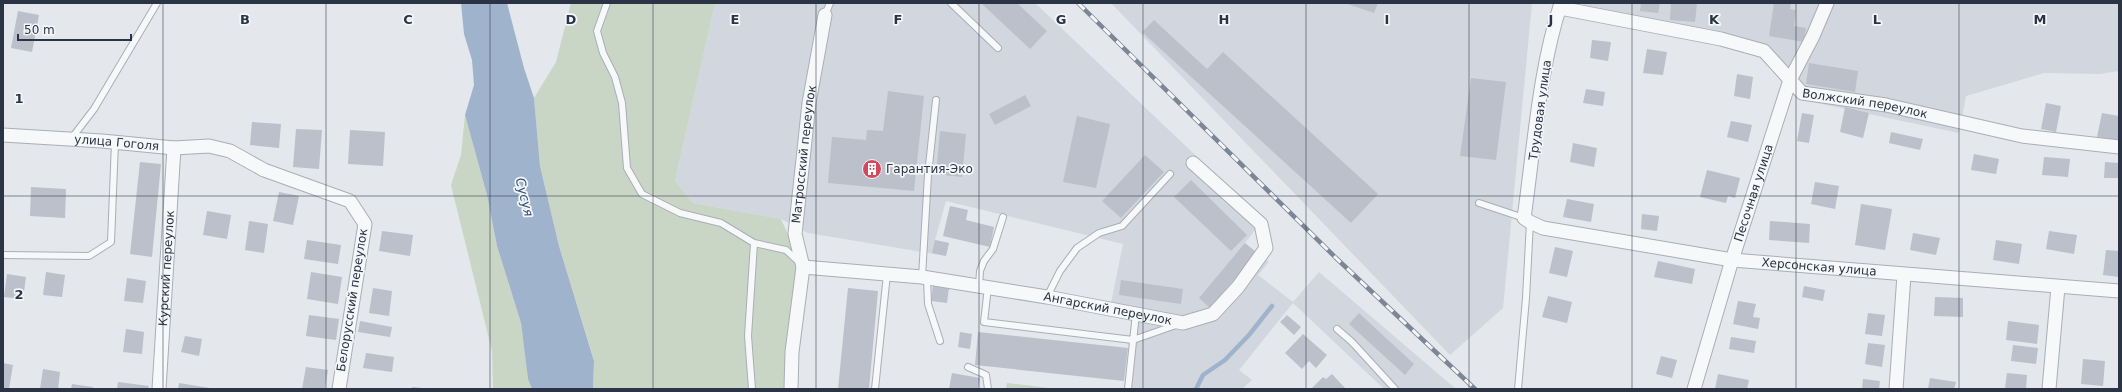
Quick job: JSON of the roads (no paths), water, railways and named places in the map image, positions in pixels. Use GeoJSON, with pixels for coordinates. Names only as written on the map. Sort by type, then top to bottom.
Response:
{"type":"FeatureCollection","features":[{"type":"Feature","properties":{"kind":"street","name":"Песочная улица"},"geometry":{"type":"LineString","coordinates":[[1694,389],[1732,260],[1790,80],[1813,36],[1827,3]]}},
{"type":"Feature","properties":{"kind":"street","name":"Волжский переулок"},"geometry":{"type":"LineString","coordinates":[[1560,5],[1721,39],[1764,51],[1802,93],[1886,105],[2022,136],[2119,147]]}},
{"type":"Feature","properties":{"kind":"street","name":"Трудовая улица"},"geometry":{"type":"LineString","coordinates":[[1527,220],[1546,60],[1560,5]]}},
{"type":"Feature","properties":{"kind":"street","name":"Матросский переулок"},"geometry":{"type":"LineString","coordinates":[[791,389],[792,352],[804,267],[795,234],[809,103],[828,9]]}},
{"type":"Feature","properties":{"kind":"street","name":"улица Гоголя"},"geometry":{"type":"LineString","coordinates":[[3,135],[115,142],[174,148],[209,146],[230,151]]}},
{"type":"Feature","properties":{"kind":"street","name":"Курский переулок"},"geometry":{"type":"LineString","coordinates":[[159,389],[174,148]]}},
{"type":"Feature","properties":{"kind":"street","name":"Белорусский переулок"},"geometry":{"type":"LineString","coordinates":[[230,151],[264,170],[350,201],[365,224],[339,389]]}},
{"type":"Feature","properties":{"kind":"street","name":"Ангарский переулок"},"geometry":{"type":"LineString","coordinates":[[804,267],[924,278],[1047,297],[1183,322],[1213,314],[1238,287],[1266,248],[1261,224],[1193,163]]}},
{"type":"Feature","properties":{"kind":"street","name":"Херсонская улица"},"geometry":{"type":"LineString","coordinates":[[1527,220],[1543,228],[1732,260],[1904,275],[2119,291]]}},
{"type":"Feature","properties":{"kind":"street"},"geometry":{"type":"LineString","coordinates":[[1896,389],[1904,275]]}},
{"type":"Feature","properties":{"kind":"street"},"geometry":{"type":"LineString","coordinates":[[2049,389],[2058,287]]}},
{"type":"Feature","properties":{"kind":"lane"},"geometry":{"type":"LineString","coordinates":[[71,139],[94,109],[157,3]]}},
{"type":"Feature","properties":{"kind":"lane"},"geometry":{"type":"LineString","coordinates":[[607,3],[597,31],[603,53],[615,77],[622,103],[628,168],[642,194],[680,213],[721,223],[754,243],[786,250],[804,267]]}},
{"type":"Feature","properties":{"kind":"lane"},"geometry":{"type":"LineString","coordinates":[[951,3],[998,48]]}},
{"type":"Feature","properties":{"kind":"lane"},"geometry":{"type":"LineString","coordinates":[[936,100],[928,175],[924,278],[928,304],[940,341]]}},
{"type":"Feature","properties":{"kind":"lane"},"geometry":{"type":"LineString","coordinates":[[3,255],[89,256],[111,242],[115,142]]}},
{"type":"Feature","properties":{"kind":"lane"},"geometry":{"type":"LineString","coordinates":[[1047,297],[1060,271],[1077,248],[1099,232],[1122,226],[1170,174]]}},
{"type":"Feature","properties":{"kind":"lane"},"geometry":{"type":"LineString","coordinates":[[1479,203],[1527,220],[1518,389]]}},
{"type":"Feature","properties":{"kind":"lane"},"geometry":{"type":"LineString","coordinates":[[1004,217],[992,249],[984,261],[980,271],[984,287],[984,322],[1133,340],[1183,322]]}},
{"type":"Feature","properties":{"kind":"lane"},"geometry":{"type":"LineString","coordinates":[[752,389],[748,336],[754,243]]}},
{"type":"Feature","properties":{"kind":"lane"},"geometry":{"type":"LineString","coordinates":[[875,389],[887,274]]}},
{"type":"Feature","properties":{"kind":"lane"},"geometry":{"type":"LineString","coordinates":[[1128,389],[1136,313]]}},
{"type":"Feature","properties":{"kind":"lane"},"geometry":{"type":"LineString","coordinates":[[1337,329],[1352,342],[1395,389]]}},
{"type":"Feature","properties":{"kind":"lane"},"geometry":{"type":"LineString","coordinates":[[968,367],[986,375],[988,389]]}},
{"type":"Feature","properties":{"kind":"water","name":"Сусуя"},"geometry":{"type":"Polygon","coordinates":[[[461,3],[507,3],[524,68],[534,98],[540,166],[559,246],[594,361],[593,389],[532,389],[528,379],[521,323],[497,246],[487,195],[465,115],[474,85],[472,60],[464,34],[461,3]]]}},
{"type":"Feature","properties":{"kind":"waterway"},"geometry":{"type":"LineString","coordinates":[[1196,389],[1203,375],[1225,360],[1249,335],[1272,306]]}},
{"type":"Feature","properties":{"kind":"railway"},"geometry":{"type":"LineString","coordinates":[[1078,3],[1336,258],[1475,389]]}},
{"type":"Feature","properties":{"kind":"place","name":"Гарантия-Эко"},"geometry":{"type":"Point","coordinates":[872,169]}}]}
